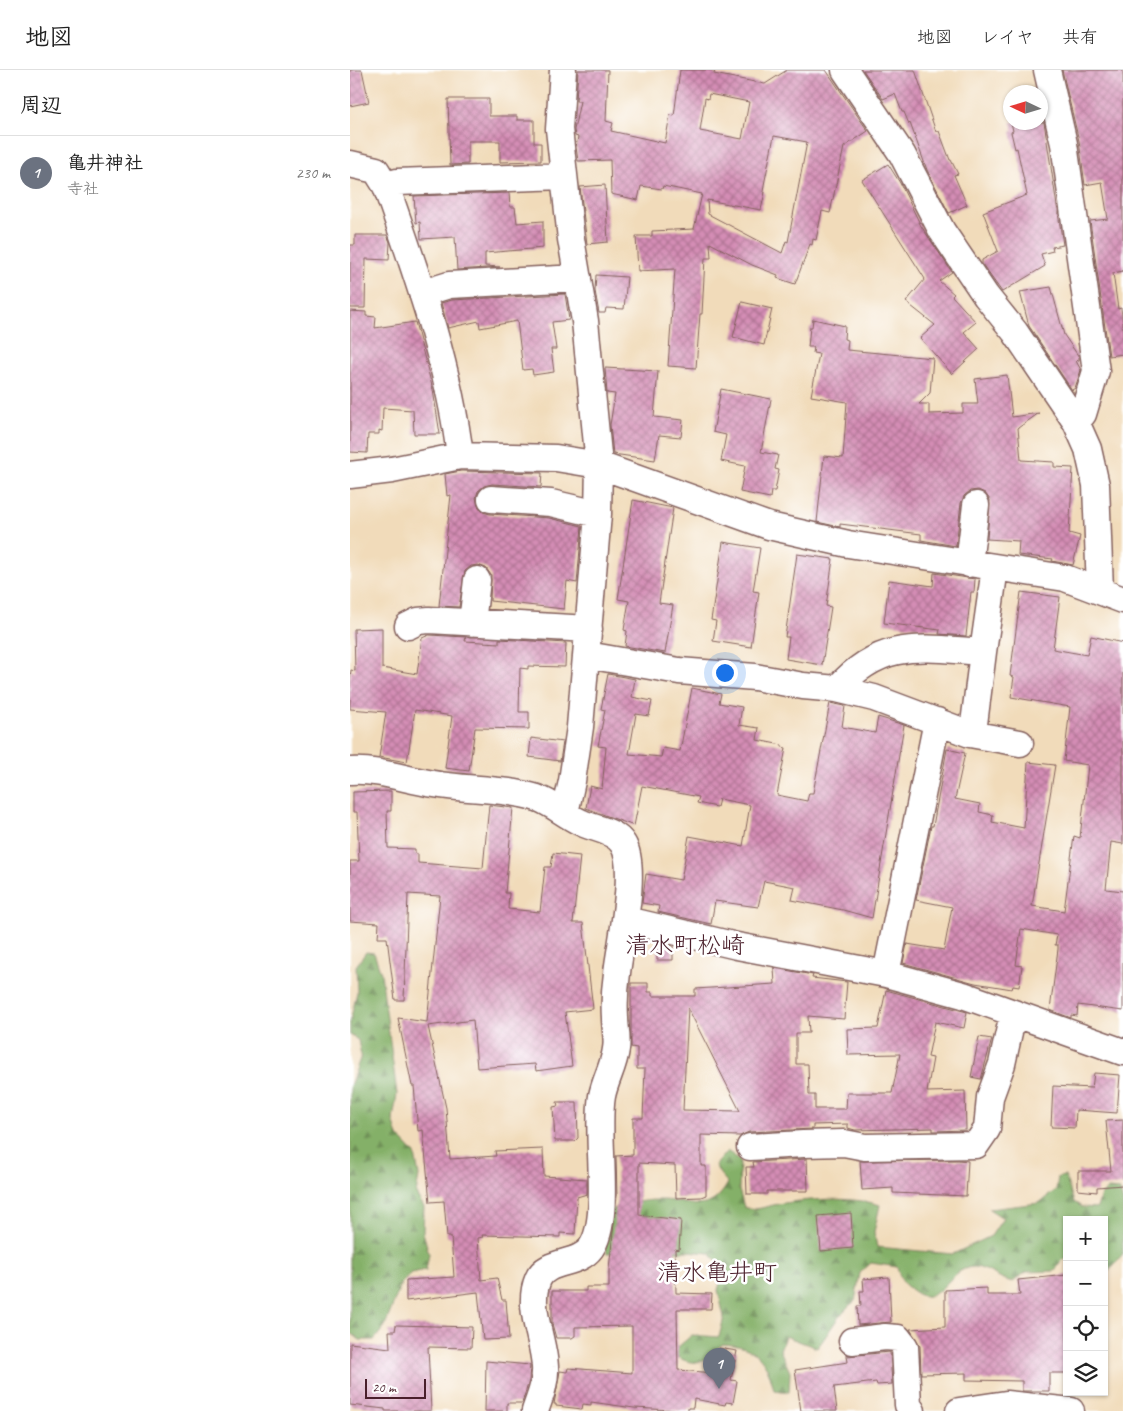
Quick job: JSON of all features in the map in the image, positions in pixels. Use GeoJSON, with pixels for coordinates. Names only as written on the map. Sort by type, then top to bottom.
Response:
{"type":"FeatureCollection","features":[{"type":"Feature","properties":{"kind":"street"},"geometry":{"type":"LineString","coordinates":[[563,70],[559,129],[585,321],[599,465],[598,514],[587,655],[579,736],[565,813]]}},
{"type":"Feature","properties":{"kind":"street"},"geometry":{"type":"LineString","coordinates":[[350,475],[392,470],[460,456],[556,458],[599,465],[769,526],[848,544],[1065,578],[1112,595],[1096,484],[1088,449],[1076,422],[1016,332],[986,296],[947,238],[902,154],[845,70]]}},
{"type":"Feature","properties":{"kind":"street"},"geometry":{"type":"LineString","coordinates":[[1048,70],[1065,153],[1096,371],[1083,414],[1076,422]]}},
{"type":"Feature","properties":{"kind":"street"},"geometry":{"type":"LineString","coordinates":[[350,164],[376,170],[386,186],[423,293],[457,428],[460,456]]}},
{"type":"Feature","properties":{"kind":"street"},"geometry":{"type":"LineString","coordinates":[[386,186],[398,182],[564,176]]}},
{"type":"Feature","properties":{"kind":"street"},"geometry":{"type":"LineString","coordinates":[[423,293],[449,285],[578,278]]}},
{"type":"Feature","properties":{"kind":"street"},"geometry":{"type":"LineString","coordinates":[[491,499],[551,503],[598,514]]}},
{"type":"Feature","properties":{"kind":"street"},"geometry":{"type":"LineString","coordinates":[[969,564],[976,505]]}},
{"type":"Feature","properties":{"kind":"street"},"geometry":{"type":"LineString","coordinates":[[970,734],[984,652],[995,568]]}},
{"type":"Feature","properties":{"kind":"street"},"geometry":{"type":"LineString","coordinates":[[472,623],[477,580]]}},
{"type":"Feature","properties":{"kind":"street"},"geometry":{"type":"LineString","coordinates":[[408,626],[418,621],[429,620],[589,629]]}},
{"type":"Feature","properties":{"kind":"street"},"geometry":{"type":"LineString","coordinates":[[837,689],[853,671],[877,656],[902,649],[984,652]]}},
{"type":"Feature","properties":{"kind":"street"},"geometry":{"type":"LineString","coordinates":[[587,655],[679,671],[755,677],[803,686],[837,689],[874,698],[970,734],[1020,743]]}},
{"type":"Feature","properties":{"kind":"street"},"geometry":{"type":"LineString","coordinates":[[886,974],[937,721]]}},
{"type":"Feature","properties":{"kind":"street"},"geometry":{"type":"LineString","coordinates":[[350,771],[384,773],[435,785],[513,793],[539,798],[581,823],[607,832],[623,843],[628,857],[626,920],[617,972],[614,1015],[617,1046],[614,1064],[602,1098],[602,1199],[597,1231],[591,1248],[583,1255],[546,1269],[539,1277],[535,1288],[535,1315],[543,1348],[545,1370],[535,1411]]}},
{"type":"Feature","properties":{"kind":"street"},"geometry":{"type":"LineString","coordinates":[[626,920],[737,946],[886,974],[963,995],[1123,1052]]}},
{"type":"Feature","properties":{"kind":"street"},"geometry":{"type":"LineString","coordinates":[[750,1147],[844,1143],[865,1147],[976,1144],[987,1129],[990,1097],[1002,1064],[1013,1014]]}},
{"type":"Feature","properties":{"kind":"street"},"geometry":{"type":"LineString","coordinates":[[852,1341],[886,1337],[898,1338],[905,1347],[908,1405],[912,1411]]}},
{"type":"Feature","properties":{"kind":"street"},"geometry":{"type":"LineString","coordinates":[[959,1411],[1006,1404],[1071,1411]]}},
{"type":"Feature","properties":{"kind":"green space"},"geometry":{"type":"Polygon","coordinates":[[[366,952],[374,953],[381,973],[397,1094],[393,1120],[398,1136],[415,1154],[419,1176],[416,1194],[424,1207],[423,1232],[429,1254],[426,1270],[411,1273],[401,1284],[385,1326],[374,1340],[360,1340],[350,1332],[350,1086],[361,1056],[358,1040],[350,1035],[350,1022],[357,992],[356,966],[366,952]]]}},
{"type":"Feature","properties":{"kind":"green space"},"geometry":{"type":"Polygon","coordinates":[[[727,1151],[740,1160],[739,1190],[744,1207],[757,1209],[789,1202],[829,1199],[869,1202],[880,1205],[874,1232],[877,1247],[953,1254],[991,1236],[1003,1218],[989,1209],[1039,1203],[1056,1190],[1058,1177],[1065,1176],[1074,1202],[1082,1207],[1097,1208],[1101,1195],[1108,1189],[1120,1190],[1123,1203],[1123,1254],[1108,1272],[1108,1216],[1063,1216],[1063,1260],[1055,1271],[1026,1272],[1013,1282],[984,1269],[974,1267],[965,1269],[957,1274],[930,1296],[922,1296],[904,1284],[897,1267],[871,1263],[860,1273],[855,1301],[839,1317],[817,1348],[785,1336],[780,1350],[790,1372],[789,1392],[774,1390],[768,1370],[763,1362],[752,1351],[744,1348],[723,1344],[701,1362],[683,1360],[672,1352],[692,1335],[719,1337],[724,1317],[718,1290],[724,1270],[710,1253],[688,1251],[607,1253],[603,1238],[608,1211],[651,1200],[668,1200],[697,1205],[713,1201],[721,1194],[728,1183],[715,1165],[727,1151]]]}},
{"type":"Feature","properties":{"kind":"building"},"geometry":{"type":"Polygon","coordinates":[[[350,70],[362,70],[369,102],[350,106],[350,70]]]}},
{"type":"Feature","properties":{"kind":"building"},"geometry":{"type":"Polygon","coordinates":[[[578,70],[608,70],[606,121],[613,123],[611,131],[665,143],[670,115],[674,116],[680,70],[715,70],[714,74],[765,84],[787,70],[826,70],[868,131],[844,147],[830,213],[822,211],[816,240],[813,239],[812,245],[810,244],[795,284],[777,278],[778,275],[752,265],[710,243],[711,258],[705,258],[702,314],[700,314],[696,368],[668,366],[675,269],[638,271],[636,236],[652,236],[652,231],[694,229],[702,194],[663,186],[662,189],[641,186],[638,200],[611,194],[610,160],[578,161],[576,147],[578,137],[575,136],[574,130],[580,101],[576,101],[578,70]],[[709,94],[708,99],[705,98],[700,131],[742,139],[749,102],[709,94]],[[774,136],[761,210],[707,200],[708,214],[782,253],[786,241],[788,242],[807,142],[774,136]]]}},
{"type":"Feature","properties":{"kind":"building"},"geometry":{"type":"Polygon","coordinates":[[[863,70],[915,70],[936,132],[939,131],[950,160],[958,174],[954,175],[967,205],[949,213],[927,170],[910,123],[904,112],[902,112],[895,94],[883,99],[863,70]]]}},
{"type":"Feature","properties":{"kind":"building"},"geometry":{"type":"Polygon","coordinates":[[[1062,70],[1123,70],[1123,271],[1113,273],[1118,309],[1121,308],[1123,324],[1123,354],[1109,356],[1090,221],[1108,219],[1102,182],[1085,185],[1079,141],[1062,70]]]}},
{"type":"Feature","properties":{"kind":"building"},"geometry":{"type":"Polygon","coordinates":[[[448,99],[489,99],[489,116],[517,116],[517,120],[534,120],[534,143],[541,143],[541,161],[500,162],[500,141],[468,141],[468,164],[450,165],[448,99]]]}},
{"type":"Feature","properties":{"kind":"building"},"geometry":{"type":"Polygon","coordinates":[[[1045,130],[1063,245],[1052,247],[1053,251],[1041,254],[1045,266],[1002,292],[982,264],[982,260],[998,251],[983,212],[1027,195],[1017,148],[1015,149],[1011,132],[1045,130]]]}},
{"type":"Feature","properties":{"kind":"building"},"geometry":{"type":"Polygon","coordinates":[[[888,164],[900,183],[921,226],[952,272],[939,281],[954,294],[952,296],[976,322],[964,332],[979,349],[952,374],[920,338],[935,325],[906,302],[925,279],[862,180],[888,164]]]}},
{"type":"Feature","properties":{"kind":"building"},"geometry":{"type":"Polygon","coordinates":[[[605,185],[608,242],[587,244],[580,187],[605,185]]]}},
{"type":"Feature","properties":{"kind":"building"},"geometry":{"type":"Polygon","coordinates":[[[509,193],[510,207],[515,207],[517,223],[543,221],[543,248],[485,253],[485,266],[500,267],[457,270],[455,237],[421,239],[420,222],[416,223],[414,196],[509,193]]]}},
{"type":"Feature","properties":{"kind":"building"},"geometry":{"type":"Polygon","coordinates":[[[355,235],[387,235],[390,242],[389,260],[366,259],[365,308],[350,308],[350,245],[355,245],[355,235]]]}},
{"type":"Feature","properties":{"kind":"building"},"geometry":{"type":"Polygon","coordinates":[[[596,275],[627,277],[624,309],[606,308],[605,313],[599,313],[595,291],[596,275]]]}},
{"type":"Feature","properties":{"kind":"building"},"geometry":{"type":"Polygon","coordinates":[[[1051,287],[1064,335],[1079,357],[1079,360],[1076,361],[1081,370],[1075,388],[1072,390],[1029,326],[1020,292],[1051,287]]]}},
{"type":"Feature","properties":{"kind":"building"},"geometry":{"type":"Polygon","coordinates":[[[565,294],[569,320],[552,322],[556,349],[551,349],[554,372],[533,375],[532,369],[523,370],[517,321],[480,328],[479,321],[448,328],[441,303],[452,300],[565,294]]]}},
{"type":"Feature","properties":{"kind":"building"},"geometry":{"type":"Polygon","coordinates":[[[742,302],[772,309],[764,345],[733,337],[742,302]]]}},
{"type":"Feature","properties":{"kind":"building"},"geometry":{"type":"Polygon","coordinates":[[[350,311],[366,312],[366,316],[376,317],[375,328],[415,322],[433,390],[440,434],[414,434],[413,410],[383,408],[382,431],[379,430],[379,434],[368,434],[367,453],[350,452],[350,311]]]}},
{"type":"Feature","properties":{"kind":"building"},"geometry":{"type":"Polygon","coordinates":[[[813,319],[845,326],[844,339],[848,340],[847,350],[933,358],[930,393],[919,404],[929,404],[929,414],[963,413],[963,404],[978,404],[975,379],[1007,375],[1012,417],[1039,413],[1018,428],[1021,460],[1054,462],[1054,467],[1073,468],[1069,533],[1080,536],[1073,565],[1052,561],[1053,559],[1018,555],[1019,541],[987,539],[990,500],[985,493],[978,490],[970,491],[964,496],[961,503],[956,546],[921,540],[921,534],[840,524],[840,527],[817,522],[824,456],[843,458],[847,402],[811,396],[819,354],[813,353],[814,347],[808,347],[810,327],[812,327],[813,319]]]}},
{"type":"Feature","properties":{"kind":"building"},"geometry":{"type":"Polygon","coordinates":[[[605,368],[658,371],[654,417],[683,420],[681,437],[659,435],[655,460],[613,454],[610,425],[615,394],[607,393],[605,368]]]}},
{"type":"Feature","properties":{"kind":"building"},"geometry":{"type":"Polygon","coordinates":[[[721,389],[771,399],[761,452],[778,455],[775,469],[779,470],[775,491],[771,491],[770,498],[740,492],[745,466],[721,461],[726,435],[713,432],[721,389]]]}},
{"type":"Feature","properties":{"kind":"building"},"geometry":{"type":"Polygon","coordinates":[[[461,471],[542,473],[541,487],[492,484],[484,486],[478,491],[476,498],[478,506],[483,512],[490,514],[549,518],[582,526],[577,583],[567,581],[564,609],[490,601],[491,575],[486,568],[478,565],[471,566],[465,571],[459,607],[439,606],[451,495],[447,496],[445,474],[461,471]]]}},
{"type":"Feature","properties":{"kind":"building"},"geometry":{"type":"Polygon","coordinates":[[[633,500],[673,508],[659,603],[673,605],[665,653],[625,646],[627,631],[624,630],[629,601],[618,599],[633,500]]]}},
{"type":"Feature","properties":{"kind":"building"},"geometry":{"type":"Polygon","coordinates":[[[723,542],[760,548],[753,591],[759,592],[751,647],[713,641],[716,621],[711,620],[723,542]]]}},
{"type":"Feature","properties":{"kind":"building"},"geometry":{"type":"Polygon","coordinates":[[[797,554],[833,559],[826,606],[831,607],[822,665],[786,659],[789,637],[785,637],[797,554]]]}},
{"type":"Feature","properties":{"kind":"building"},"geometry":{"type":"Polygon","coordinates":[[[934,573],[975,579],[974,592],[971,592],[966,636],[939,634],[940,630],[884,623],[889,580],[933,586],[934,573]]]}},
{"type":"Feature","properties":{"kind":"building"},"geometry":{"type":"Polygon","coordinates":[[[1021,592],[1060,597],[1053,649],[1087,655],[1091,636],[1123,643],[1123,844],[1111,842],[1106,889],[1123,891],[1123,1011],[1078,1005],[1077,1016],[1071,1015],[1071,1018],[1050,1010],[1058,949],[1058,945],[1055,945],[1057,935],[1021,929],[1016,965],[1022,966],[1019,987],[1013,986],[1012,989],[975,983],[903,963],[907,944],[944,950],[952,907],[916,900],[931,826],[933,826],[947,749],[965,753],[955,799],[980,804],[979,812],[993,815],[992,822],[1024,828],[1028,762],[1055,765],[1032,906],[1064,911],[1074,836],[1080,838],[1088,765],[1064,761],[1070,707],[1011,697],[1014,677],[1010,676],[1021,592]]]}},
{"type":"Feature","properties":{"kind":"building"},"geometry":{"type":"Polygon","coordinates":[[[382,628],[382,668],[417,674],[422,638],[429,635],[466,637],[465,641],[499,643],[499,639],[566,643],[565,667],[528,666],[528,669],[520,668],[519,712],[529,712],[529,729],[475,728],[469,771],[445,768],[452,716],[415,710],[407,762],[379,757],[386,712],[350,709],[350,679],[351,670],[355,671],[354,629],[382,628]]]}},
{"type":"Feature","properties":{"kind":"building"},"geometry":{"type":"Polygon","coordinates":[[[608,674],[635,679],[632,697],[652,701],[649,716],[636,714],[629,754],[661,757],[663,748],[680,751],[692,688],[721,694],[719,703],[742,707],[739,725],[759,728],[757,740],[782,745],[782,747],[786,748],[777,795],[807,801],[809,793],[813,793],[830,703],[845,706],[842,727],[875,733],[878,717],[904,725],[872,918],[792,900],[795,887],[764,881],[758,907],[715,901],[711,924],[658,912],[659,906],[642,903],[646,874],[681,880],[689,836],[743,846],[750,805],[719,799],[717,807],[697,803],[699,797],[642,786],[634,826],[586,808],[590,786],[602,789],[606,747],[598,746],[605,710],[601,709],[608,674]]]}},
{"type":"Feature","properties":{"kind":"building"},"geometry":{"type":"Polygon","coordinates":[[[531,738],[563,742],[560,761],[529,757],[531,738]]]}},
{"type":"Feature","properties":{"kind":"building"},"geometry":{"type":"Polygon","coordinates":[[[391,791],[391,811],[387,811],[388,848],[415,849],[415,854],[418,854],[418,863],[483,868],[489,805],[513,808],[505,893],[509,893],[508,909],[540,912],[545,867],[551,867],[553,853],[580,856],[573,923],[583,923],[593,1009],[565,1012],[572,1066],[536,1071],[535,1064],[477,1068],[473,1020],[428,1026],[446,1108],[450,1159],[496,1156],[495,1151],[543,1149],[544,1176],[587,1179],[587,1194],[577,1197],[575,1234],[560,1233],[560,1237],[482,1235],[483,1237],[478,1238],[481,1280],[497,1278],[502,1300],[506,1300],[509,1339],[483,1340],[478,1292],[406,1301],[406,1280],[454,1277],[451,1237],[447,1237],[444,1201],[430,1202],[423,1130],[418,1131],[414,1086],[412,1086],[398,1018],[427,1022],[440,896],[408,894],[404,1000],[395,1000],[387,938],[378,938],[379,923],[350,921],[350,861],[359,861],[357,812],[353,812],[353,792],[391,791]]]}},
{"type":"Feature","properties":{"kind":"building"},"geometry":{"type":"Polygon","coordinates":[[[657,942],[673,946],[673,960],[657,960],[657,942]]]}},
{"type":"Feature","properties":{"kind":"building"},"geometry":{"type":"Polygon","coordinates":[[[774,968],[813,975],[812,978],[847,982],[844,1019],[808,1016],[809,1033],[796,1033],[796,1064],[808,1064],[809,1095],[815,1095],[815,1109],[846,1109],[847,1093],[892,1093],[900,1054],[848,1055],[847,1029],[878,1028],[886,990],[967,1012],[964,1028],[935,1022],[928,1057],[933,1058],[927,1092],[965,1091],[966,1130],[933,1131],[933,1128],[855,1130],[848,1128],[848,1124],[813,1125],[813,1129],[749,1132],[740,1136],[701,1135],[701,1166],[706,1166],[706,1195],[701,1197],[676,1198],[675,1165],[639,1163],[639,1215],[681,1220],[679,1250],[675,1249],[676,1293],[712,1294],[711,1309],[677,1309],[678,1370],[715,1373],[719,1348],[737,1351],[731,1380],[737,1381],[733,1403],[726,1402],[725,1405],[694,1399],[693,1408],[688,1408],[688,1411],[634,1408],[591,1402],[591,1405],[583,1404],[582,1409],[556,1406],[554,1404],[560,1371],[567,1372],[568,1368],[632,1373],[632,1326],[575,1327],[575,1336],[572,1338],[556,1338],[552,1324],[552,1291],[586,1291],[586,1287],[609,1287],[609,1269],[617,1196],[616,1156],[633,1155],[633,1118],[643,1118],[645,1069],[637,1069],[637,1048],[631,1047],[631,983],[648,983],[648,992],[652,992],[652,996],[695,996],[695,989],[775,984],[774,968]],[[688,1008],[683,1110],[740,1111],[688,1008]]]}},
{"type":"Feature","properties":{"kind":"building"},"geometry":{"type":"Polygon","coordinates":[[[979,1037],[992,1039],[981,1079],[971,1077],[979,1037]]]}},
{"type":"Feature","properties":{"kind":"building"},"geometry":{"type":"Polygon","coordinates":[[[1094,1073],[1120,1075],[1117,1113],[1076,1110],[1075,1128],[1051,1127],[1053,1086],[1092,1088],[1094,1073]]]}},
{"type":"Feature","properties":{"kind":"building"},"geometry":{"type":"Polygon","coordinates":[[[557,1102],[577,1102],[578,1138],[575,1141],[555,1141],[553,1107],[558,1106],[557,1102]]]}},
{"type":"Feature","properties":{"kind":"building"},"geometry":{"type":"Polygon","coordinates":[[[1123,1120],[1123,1185],[1097,1187],[1097,1192],[1078,1190],[1078,1171],[1111,1171],[1106,1121],[1123,1120]]]}},
{"type":"Feature","properties":{"kind":"building"},"geometry":{"type":"Polygon","coordinates":[[[807,1159],[808,1191],[767,1191],[767,1194],[747,1194],[746,1167],[754,1167],[753,1162],[807,1159]]]}},
{"type":"Feature","properties":{"kind":"building"},"geometry":{"type":"Polygon","coordinates":[[[860,1161],[968,1161],[966,1196],[893,1193],[893,1188],[862,1190],[860,1161]]]}},
{"type":"Feature","properties":{"kind":"building"},"geometry":{"type":"Polygon","coordinates":[[[851,1213],[853,1248],[821,1251],[818,1216],[851,1213]]]}},
{"type":"Feature","properties":{"kind":"building"},"geometry":{"type":"Polygon","coordinates":[[[1063,1275],[1063,1373],[1049,1373],[1049,1391],[1022,1391],[1022,1381],[966,1380],[966,1373],[921,1374],[920,1346],[910,1329],[945,1327],[945,1290],[987,1288],[987,1295],[1020,1295],[1018,1280],[1063,1275]]]}},
{"type":"Feature","properties":{"kind":"building"},"geometry":{"type":"Polygon","coordinates":[[[889,1277],[891,1322],[858,1325],[857,1306],[861,1306],[860,1291],[864,1291],[863,1279],[889,1277]]]}},
{"type":"Feature","properties":{"kind":"building"},"geometry":{"type":"Polygon","coordinates":[[[396,1325],[472,1327],[471,1348],[428,1347],[431,1411],[385,1411],[385,1409],[350,1405],[350,1343],[390,1348],[389,1331],[395,1331],[396,1325]]]}},
{"type":"Feature","properties":{"kind":"building"},"geometry":{"type":"Polygon","coordinates":[[[890,1352],[892,1384],[877,1385],[876,1382],[834,1387],[837,1411],[801,1411],[795,1370],[848,1362],[847,1356],[890,1352]]]}},
{"type":"Feature","properties":{"kind":"building"},"geometry":{"type":"Polygon","coordinates":[[[486,1361],[530,1365],[529,1381],[522,1403],[507,1403],[507,1411],[485,1411],[486,1361]]]}},
{"type":"Feature","properties":{"kind":"place","name":"亀井神社"},"geometry":{"type":"Point","coordinates":[719,1389]}},
{"type":"Feature","properties":{"kind":"district","name":"清水町松崎"},"geometry":{"type":"Point","coordinates":[685,945]}},
{"type":"Feature","properties":{"kind":"district","name":"清水亀井町"},"geometry":{"type":"Point","coordinates":[717,1272]}}]}
